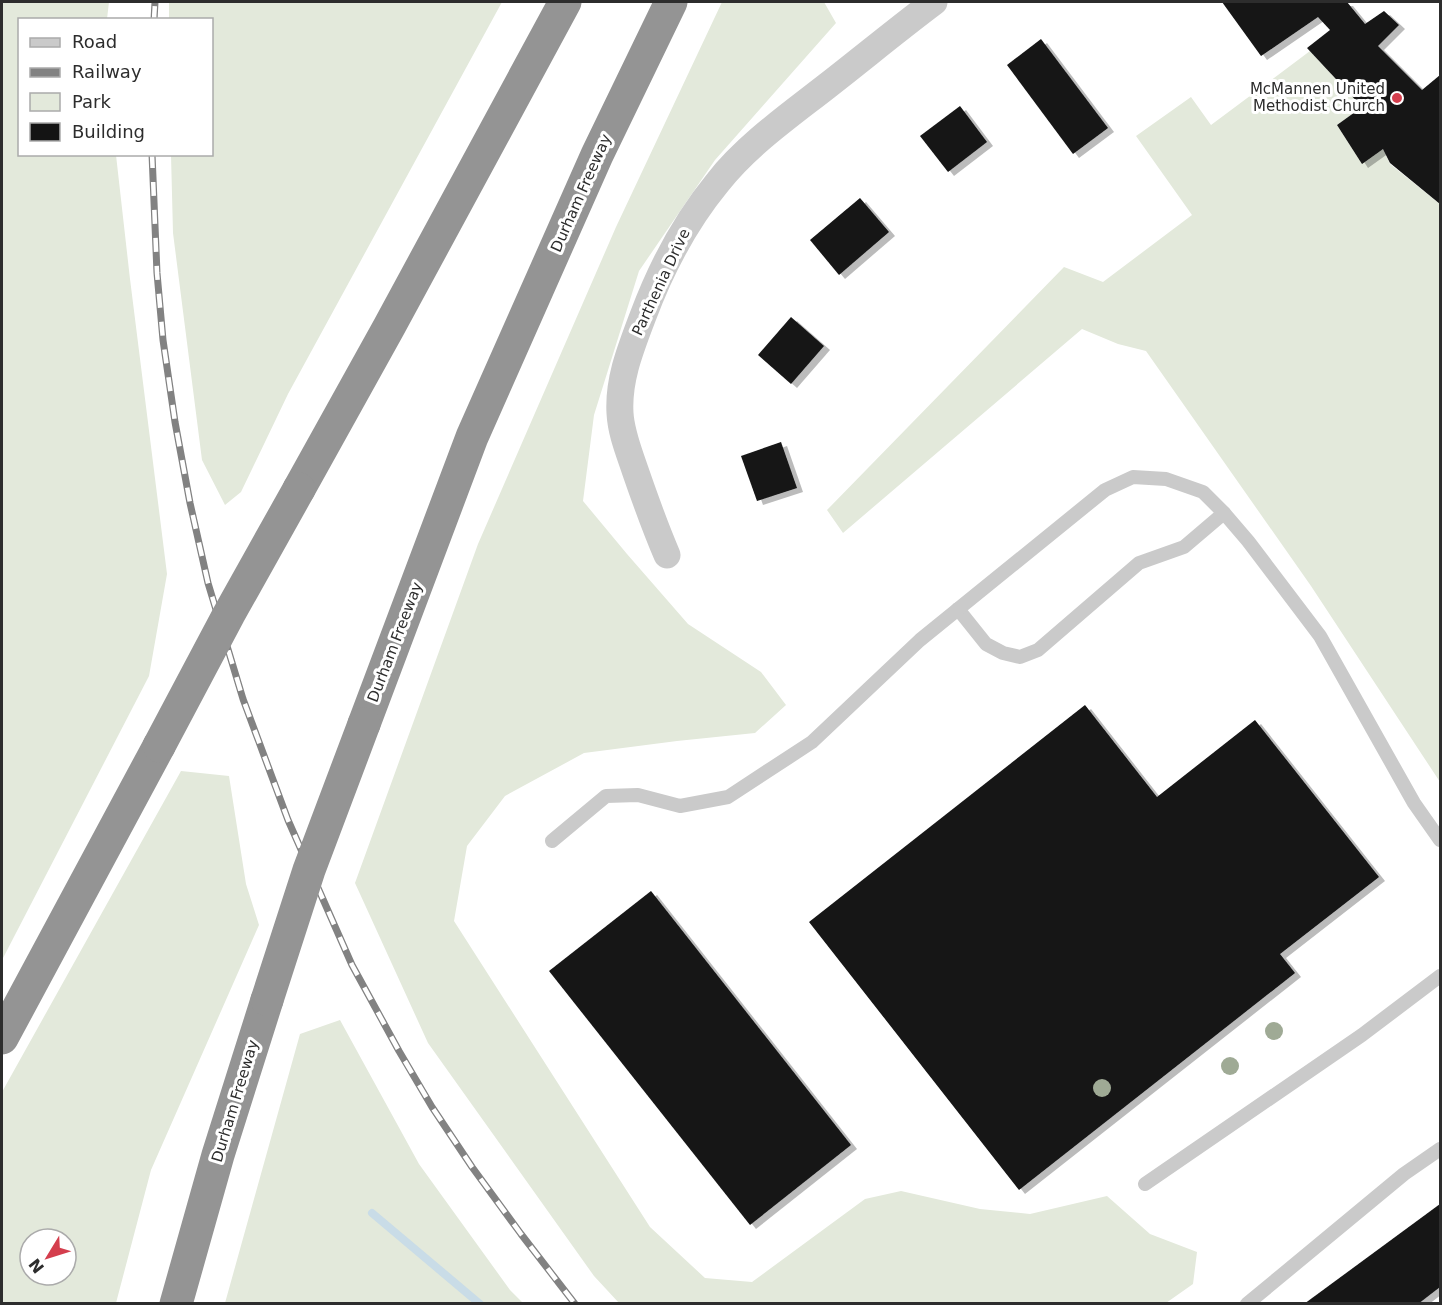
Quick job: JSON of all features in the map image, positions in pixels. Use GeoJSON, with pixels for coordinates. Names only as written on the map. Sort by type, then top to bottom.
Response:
{"type":"FeatureCollection","features":[{"type":"Feature","properties":{"kind":"highway"},"geometry":{"type":"LineString","coordinates":[[2,1038],[229,614],[389,327],[565,2]]}},
{"type":"Feature","properties":{"kind":"highway","name":"Durham Freeway"},"geometry":{"type":"LineString","coordinates":[[176,1304],[218,1155],[309,870],[472,437],[597,155],[671,2]]}},
{"type":"Feature","properties":{"kind":"street","name":"Parthenia Drive"},"geometry":{"type":"LineString","coordinates":[[667,555],[624,440],[620,413],[621,381],[630,350],[649,300],[674,246],[692,215],[719,180],[744,153],[893,32],[934,2]]}},
{"type":"Feature","properties":{"kind":"lane"},"geometry":{"type":"LineString","coordinates":[[552,841],[606,796],[638,795],[681,806],[728,797],[812,742],[920,640],[1106,490],[1133,477],[1166,479],[1203,492],[1248,541],[1320,636],[1414,802],[1440,840]]}},
{"type":"Feature","properties":{"kind":"lane"},"geometry":{"type":"LineString","coordinates":[[958,609],[986,644],[1002,653],[1020,657],[1038,650],[1139,563],[1184,547],[1224,513]]}},
{"type":"Feature","properties":{"kind":"lane"},"geometry":{"type":"LineString","coordinates":[[1145,1184],[1362,1035],[1440,976]]}},
{"type":"Feature","properties":{"kind":"lane"},"geometry":{"type":"LineString","coordinates":[[1247,1304],[1404,1174],[1440,1149]]}},
{"type":"Feature","properties":{"kind":"green space"},"geometry":{"type":"Polygon","coordinates":[[[2,2],[109,2],[107,18],[18,18],[18,156],[116,156],[167,574],[149,676],[2,960],[2,2]]]}},
{"type":"Feature","properties":{"kind":"green space"},"geometry":{"type":"Polygon","coordinates":[[[169,2],[502,2],[288,394],[241,492],[225,505],[202,460],[173,233],[171,156],[213,156],[213,18],[169,18],[169,2]]]}},
{"type":"Feature","properties":{"kind":"green space"},"geometry":{"type":"Polygon","coordinates":[[[722,2],[824,2],[836,23],[715,160],[639,271],[594,415],[583,501],[688,624],[761,672],[786,705],[755,733],[584,753],[505,796],[467,846],[454,921],[650,1227],[705,1278],[752,1282],[865,1199],[901,1191],[980,1209],[1030,1214],[1107,1196],[1150,1234],[1197,1252],[1193,1284],[1166,1303],[619,1303],[594,1276],[428,1043],[355,883],[478,544],[616,227],[722,2]]]}},
{"type":"Feature","properties":{"kind":"green space"},"geometry":{"type":"Polygon","coordinates":[[[1310,51],[1362,107],[1337,125],[1361,162],[1383,149],[1390,164],[1440,204],[1440,782],[1311,586],[1146,351],[1118,344],[1082,329],[843,533],[827,510],[1064,267],[1103,282],[1192,215],[1136,136],[1191,97],[1211,125],[1310,51]]]}},
{"type":"Feature","properties":{"kind":"green space"},"geometry":{"type":"Polygon","coordinates":[[[181,771],[229,776],[246,884],[259,925],[151,1170],[116,1303],[2,1303],[2,1092],[181,771]]]}},
{"type":"Feature","properties":{"kind":"green space"},"geometry":{"type":"Polygon","coordinates":[[[340,1020],[419,1164],[510,1290],[523,1303],[225,1303],[300,1034],[340,1020]]]}},
{"type":"Feature","properties":{"kind":"building","name":"McMannen United Methodist Church"},"geometry":{"type":"Polygon","coordinates":[[[1222,2],[1347,2],[1365,24],[1384,11],[1399,25],[1378,46],[1422,90],[1440,75],[1440,204],[1390,163],[1383,149],[1362,164],[1337,125],[1362,107],[1307,48],[1330,30],[1318,17],[1261,56],[1222,2]]]}},
{"type":"Feature","properties":{"kind":"building"},"geometry":{"type":"Polygon","coordinates":[[[1041,39],[1108,128],[1073,154],[1007,65],[1041,39]]]}},
{"type":"Feature","properties":{"kind":"building"},"geometry":{"type":"Polygon","coordinates":[[[960,106],[987,142],[948,172],[920,136],[960,106]]]}},
{"type":"Feature","properties":{"kind":"building"},"geometry":{"type":"Polygon","coordinates":[[[860,198],[889,232],[839,275],[810,240],[860,198]]]}},
{"type":"Feature","properties":{"kind":"building"},"geometry":{"type":"Polygon","coordinates":[[[791,317],[824,346],[791,384],[758,355],[791,317]]]}},
{"type":"Feature","properties":{"kind":"building"},"geometry":{"type":"Polygon","coordinates":[[[781,442],[797,488],[757,501],[741,456],[781,442]]]}},
{"type":"Feature","properties":{"kind":"building"},"geometry":{"type":"Polygon","coordinates":[[[1085,705],[1157,797],[1255,720],[1379,877],[1280,954],[1295,973],[1019,1190],[809,922],[1085,705]]]}},
{"type":"Feature","properties":{"kind":"building"},"geometry":{"type":"Polygon","coordinates":[[[651,891],[851,1145],[750,1225],[549,971],[651,891]]]}},
{"type":"Feature","properties":{"kind":"building"},"geometry":{"type":"Polygon","coordinates":[[[1440,1204],[1440,1287],[1418,1304],[1304,1304],[1440,1204]]]}},
{"type":"Feature","properties":{"kind":"waterway"},"geometry":{"type":"LineString","coordinates":[[372,1213],[480,1304]]}},
{"type":"Feature","properties":{"kind":"railway"},"geometry":{"type":"LineString","coordinates":[[154,18],[155,2]]}},
{"type":"Feature","properties":{"kind":"railway"},"geometry":{"type":"LineString","coordinates":[[152,156],[157,273],[163,340],[175,422],[208,583],[243,699],[288,820],[352,965],[399,1051],[432,1107],[472,1167],[575,1304]]}},
{"type":"Feature","properties":{"kind":"place","name":"McMannen United Methodist Church"},"geometry":{"type":"Point","coordinates":[1397,98]}}]}
